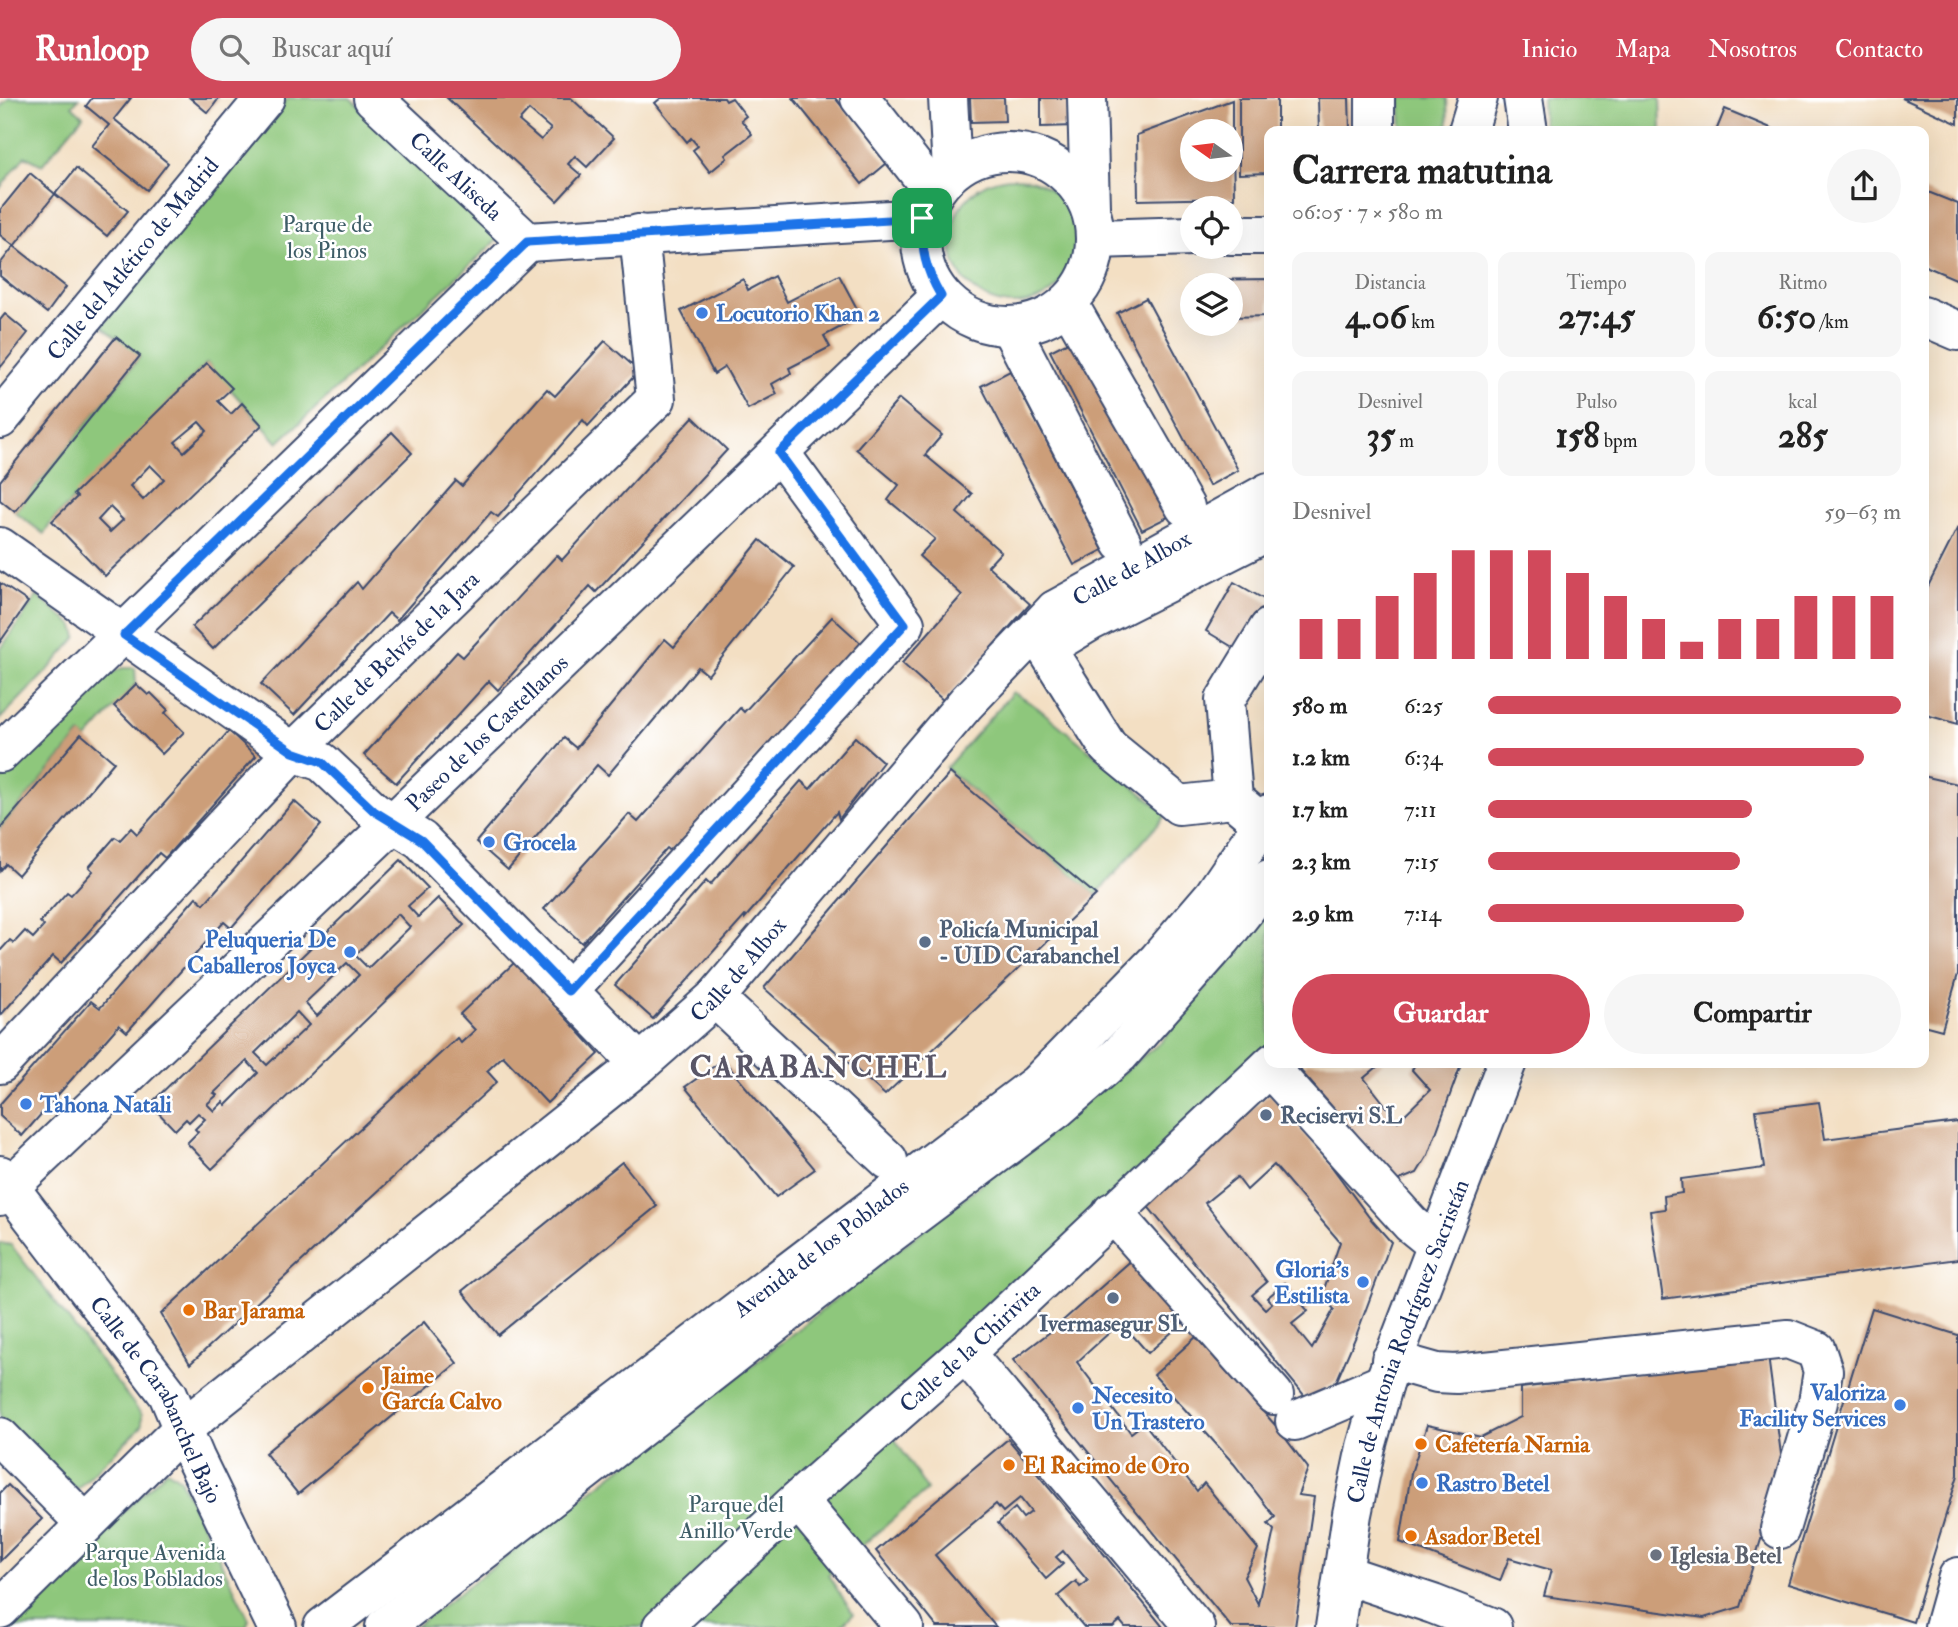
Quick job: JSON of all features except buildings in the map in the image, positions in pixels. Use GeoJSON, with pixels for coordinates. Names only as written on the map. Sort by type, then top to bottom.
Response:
{"type":"FeatureCollection","features":[{"type":"Feature","properties":{"kind":"street","name":"Calle del Atlético de Madrid"},"geometry":{"type":"LineString","coordinates":[[0,419],[265,98]]}},
{"type":"Feature","properties":{"kind":"street","name":"Calle Aliseda"},"geometry":{"type":"LineString","coordinates":[[373,98],[527,242]]}},
{"type":"Feature","properties":{"kind":"street"},"geometry":{"type":"LineString","coordinates":[[860,98],[936,194]]}},
{"type":"Feature","properties":{"kind":"street"},"geometry":{"type":"LineString","coordinates":[[948,98],[936,194],[922,250],[928,274],[941,296],[961,313],[984,323],[1010,327],[1031,324],[1051,316],[1068,303],[1083,285],[1093,263],[1087,98]]}},
{"type":"Feature","properties":{"kind":"street"},"geometry":{"type":"LineString","coordinates":[[1375,98],[1375,126]]}},
{"type":"Feature","properties":{"kind":"street"},"geometry":{"type":"LineString","coordinates":[[1470,126],[1479,98]]}},
{"type":"Feature","properties":{"kind":"street"},"geometry":{"type":"LineString","coordinates":[[1478,126],[1479,98]]}},
{"type":"Feature","properties":{"kind":"street"},"geometry":{"type":"LineString","coordinates":[[1520,126],[1522,98]]}},
{"type":"Feature","properties":{"kind":"street"},"geometry":{"type":"LineString","coordinates":[[1522,98],[1527,126]]}},
{"type":"Feature","properties":{"kind":"street"},"geometry":{"type":"LineString","coordinates":[[0,753],[527,242],[639,234],[936,194],[976,157],[1003,151],[1030,154],[1056,165],[1077,184],[1093,223]]}},
{"type":"Feature","properties":{"kind":"street"},"geometry":{"type":"LineString","coordinates":[[1093,223],[1180,234]]}},
{"type":"Feature","properties":{"kind":"street","name":"Calle de Belvís de la Jara"},"geometry":{"type":"LineString","coordinates":[[0,1064],[293,752],[656,399],[639,234]]}},
{"type":"Feature","properties":{"kind":"street"},"geometry":{"type":"LineString","coordinates":[[1243,235],[1264,235]]}},
{"type":"Feature","properties":{"kind":"street","name":"Paseo de los Castellanos"},"geometry":{"type":"LineString","coordinates":[[3,1185],[393,823],[941,296]]}},
{"type":"Feature","properties":{"kind":"street"},"geometry":{"type":"LineString","coordinates":[[1068,303],[1185,507]]}},
{"type":"Feature","properties":{"kind":"street"},"geometry":{"type":"LineString","coordinates":[[1929,319],[1958,331]]}},
{"type":"Feature","properties":{"kind":"street"},"geometry":{"type":"LineString","coordinates":[[1010,327],[1122,542]]}},
{"type":"Feature","properties":{"kind":"street"},"geometry":{"type":"LineString","coordinates":[[568,991],[905,624],[779,453]]}},
{"type":"Feature","properties":{"kind":"street","name":"Calle de Albox"},"geometry":{"type":"LineString","coordinates":[[0,1609],[183,1429],[640,1064],[715,998],[966,703],[1055,610],[1264,495]]}},
{"type":"Feature","properties":{"kind":"street"},"geometry":{"type":"LineString","coordinates":[[1046,649],[1091,621],[1264,534]]}},
{"type":"Feature","properties":{"kind":"street"},"geometry":{"type":"LineString","coordinates":[[0,547],[293,752],[322,762],[374,811],[421,840],[640,1064]]}},
{"type":"Feature","properties":{"kind":"street"},"geometry":{"type":"LineString","coordinates":[[1055,610],[1046,649],[1108,747],[1179,805],[1233,799],[1264,818]]}},
{"type":"Feature","properties":{"kind":"street"},"geometry":{"type":"LineString","coordinates":[[1233,799],[1225,700],[1264,635]]}},
{"type":"Feature","properties":{"kind":"street","name":"Avenida de los Poblados"},"geometry":{"type":"LineString","coordinates":[[323,1627],[1037,1084],[1174,942],[1213,896],[1264,820]]}},
{"type":"Feature","properties":{"kind":"street","name":"Avenida de los Poblados"},"geometry":{"type":"LineString","coordinates":[[384,1627],[870,1248],[1058,1108],[1120,1054],[1264,885]]}},
{"type":"Feature","properties":{"kind":"street"},"geometry":{"type":"LineString","coordinates":[[715,998],[888,1160]]}},
{"type":"Feature","properties":{"kind":"street","name":"Calle de la Chirivita"},"geometry":{"type":"LineString","coordinates":[[662,1627],[798,1500],[965,1353],[1268,1068]]}},
{"type":"Feature","properties":{"kind":"street"},"geometry":{"type":"LineString","coordinates":[[1274,1068],[1411,1224],[1437,1245]]}},
{"type":"Feature","properties":{"kind":"street","name":"Calle de Antonia Rodríguez Sacristán"},"geometry":{"type":"LineString","coordinates":[[1335,1627],[1352,1514],[1366,1447],[1388,1372],[1505,1068]]}},
{"type":"Feature","properties":{"kind":"street","name":"Calle de Carabanchel Bajo"},"geometry":{"type":"LineString","coordinates":[[3,1185],[168,1394],[277,1627]]}},
{"type":"Feature","properties":{"kind":"street"},"geometry":{"type":"LineString","coordinates":[[1112,1212],[1284,1408],[1388,1372],[1456,1374],[1788,1339],[1816,1350],[1823,1371],[1818,1402],[1780,1529]]}},
{"type":"Feature","properties":{"kind":"street"},"geometry":{"type":"LineString","coordinates":[[965,1353],[1195,1627]]}},
{"type":"Feature","properties":{"kind":"street"},"geometry":{"type":"LineString","coordinates":[[0,1437],[86,1524]]}},
{"type":"Feature","properties":{"kind":"street"},"geometry":{"type":"LineString","coordinates":[[798,1500],[904,1627]]}},
{"type":"Feature","properties":{"kind":"street"},"geometry":{"type":"LineString","coordinates":[[1343,1574],[1492,1627]]}},
{"type":"Feature","properties":{"kind":"street"},"geometry":{"type":"LineString","coordinates":[[1944,1627],[1958,1577]]}},
{"type":"Feature","properties":{"kind":"green space"},"geometry":{"type":"Polygon","coordinates":[[[9,98],[79,98],[72,106],[83,116],[42,165],[25,156],[0,188],[0,107],[9,98]]]}},
{"type":"Feature","properties":{"kind":"green space","name":"Parque de los Pinos"},"geometry":{"type":"Polygon","coordinates":[[[288,98],[350,98],[501,236],[278,443],[207,363],[52,521],[44,534],[15,512],[140,357],[102,326],[288,98]]]}},
{"type":"Feature","properties":{"kind":"green space"},"geometry":{"type":"Polygon","coordinates":[[[1400,98],[1447,98],[1447,126],[1402,126],[1400,98]]]}},
{"type":"Feature","properties":{"kind":"green space"},"geometry":{"type":"Polygon","coordinates":[[[1542,98],[1660,98],[1661,126],[1543,126],[1542,98]]]}},
{"type":"Feature","properties":{"kind":"green space"},"geometry":{"type":"Polygon","coordinates":[[[1014,178],[1038,183],[1059,196],[1072,217],[1077,241],[1072,265],[1059,286],[1038,299],[1014,304],[990,299],[969,286],[956,265],[951,241],[956,217],[969,196],[990,183],[1014,178]]]}},
{"type":"Feature","properties":{"kind":"green space"},"geometry":{"type":"Polygon","coordinates":[[[37,596],[74,626],[77,637],[0,719],[0,650],[37,596]]]}},
{"type":"Feature","properties":{"kind":"green space"},"geometry":{"type":"Polygon","coordinates":[[[122,668],[135,668],[136,684],[87,739],[80,734],[0,829],[0,781],[109,674],[122,668]]]}},
{"type":"Feature","properties":{"kind":"green space"},"geometry":{"type":"Polygon","coordinates":[[[1013,692],[1038,708],[1167,814],[1096,895],[946,768],[1013,692]]]}},
{"type":"Feature","properties":{"kind":"green space","name":"Parque del Anillo Verde"},"geometry":{"type":"Polygon","coordinates":[[[1264,918],[1264,1058],[879,1414],[927,1490],[828,1575],[853,1614],[840,1627],[415,1627],[692,1413],[1161,1042],[1264,918]]]}},
{"type":"Feature","properties":{"kind":"green space"},"geometry":{"type":"Polygon","coordinates":[[[0,1243],[11,1245],[142,1415],[142,1426],[78,1488],[65,1487],[0,1417],[0,1243]]]}},
{"type":"Feature","properties":{"kind":"green space","name":"Parque Avenida de los Poblados"},"geometry":{"type":"Polygon","coordinates":[[[167,1470],[180,1479],[249,1619],[246,1627],[3,1627],[167,1470]]]}},
{"type":"Feature","properties":{"kind":"place","name":"Locutorio Khan 2"},"geometry":{"type":"Point","coordinates":[702,313]}},
{"type":"Feature","properties":{"kind":"place","name":"Grocela"},"geometry":{"type":"Point","coordinates":[489,842]}},
{"type":"Feature","properties":{"kind":"place","name":"Policía Municipal - UID Carabanchel"},"geometry":{"type":"Point","coordinates":[925,942]}},
{"type":"Feature","properties":{"kind":"place","name":"Peluqueria De Caballeros Joyca"},"geometry":{"type":"Point","coordinates":[350,952]}},
{"type":"Feature","properties":{"kind":"place","name":"Tahona Natali"},"geometry":{"type":"Point","coordinates":[26,1104]}},
{"type":"Feature","properties":{"kind":"place","name":"Reciservi S.L"},"geometry":{"type":"Point","coordinates":[1266,1115]}},
{"type":"Feature","properties":{"kind":"place","name":"Gloria's Estilista"},"geometry":{"type":"Point","coordinates":[1363,1282]}},
{"type":"Feature","properties":{"kind":"place","name":"Ivermasegur SL"},"geometry":{"type":"Point","coordinates":[1113,1298]}},
{"type":"Feature","properties":{"kind":"place","name":"Bar Jarama"},"geometry":{"type":"Point","coordinates":[189,1310]}},
{"type":"Feature","properties":{"kind":"place","name":"Jaime García Calvo"},"geometry":{"type":"Point","coordinates":[368,1388]}},
{"type":"Feature","properties":{"kind":"place","name":"Valoriza Facility Services"},"geometry":{"type":"Point","coordinates":[1900,1405]}},
{"type":"Feature","properties":{"kind":"place","name":"Necesito Un Trastero"},"geometry":{"type":"Point","coordinates":[1078,1408]}},
{"type":"Feature","properties":{"kind":"place","name":"Cafetería Narnia"},"geometry":{"type":"Point","coordinates":[1421,1444]}},
{"type":"Feature","properties":{"kind":"place","name":"El Racimo de Oro"},"geometry":{"type":"Point","coordinates":[1009,1465]}},
{"type":"Feature","properties":{"kind":"place","name":"Rastro Betel"},"geometry":{"type":"Point","coordinates":[1422,1483]}},
{"type":"Feature","properties":{"kind":"place","name":"Asador Betel"},"geometry":{"type":"Point","coordinates":[1411,1536]}},
{"type":"Feature","properties":{"kind":"place","name":"Iglesia Betel"},"geometry":{"type":"Point","coordinates":[1656,1555]}},
{"type":"Feature","properties":{"kind":"district","name":"CARABANCHEL"},"geometry":{"type":"Point","coordinates":[819,1067]}},
{"type":"Feature","properties":{"kind":"route"},"geometry":{"type":"LineString","coordinates":[[922,218],[922,250],[928,274],[941,296],[779,453],[905,624],[568,991],[421,840],[374,811],[322,762],[293,752],[124,635],[527,242],[922,218]]}}]}
